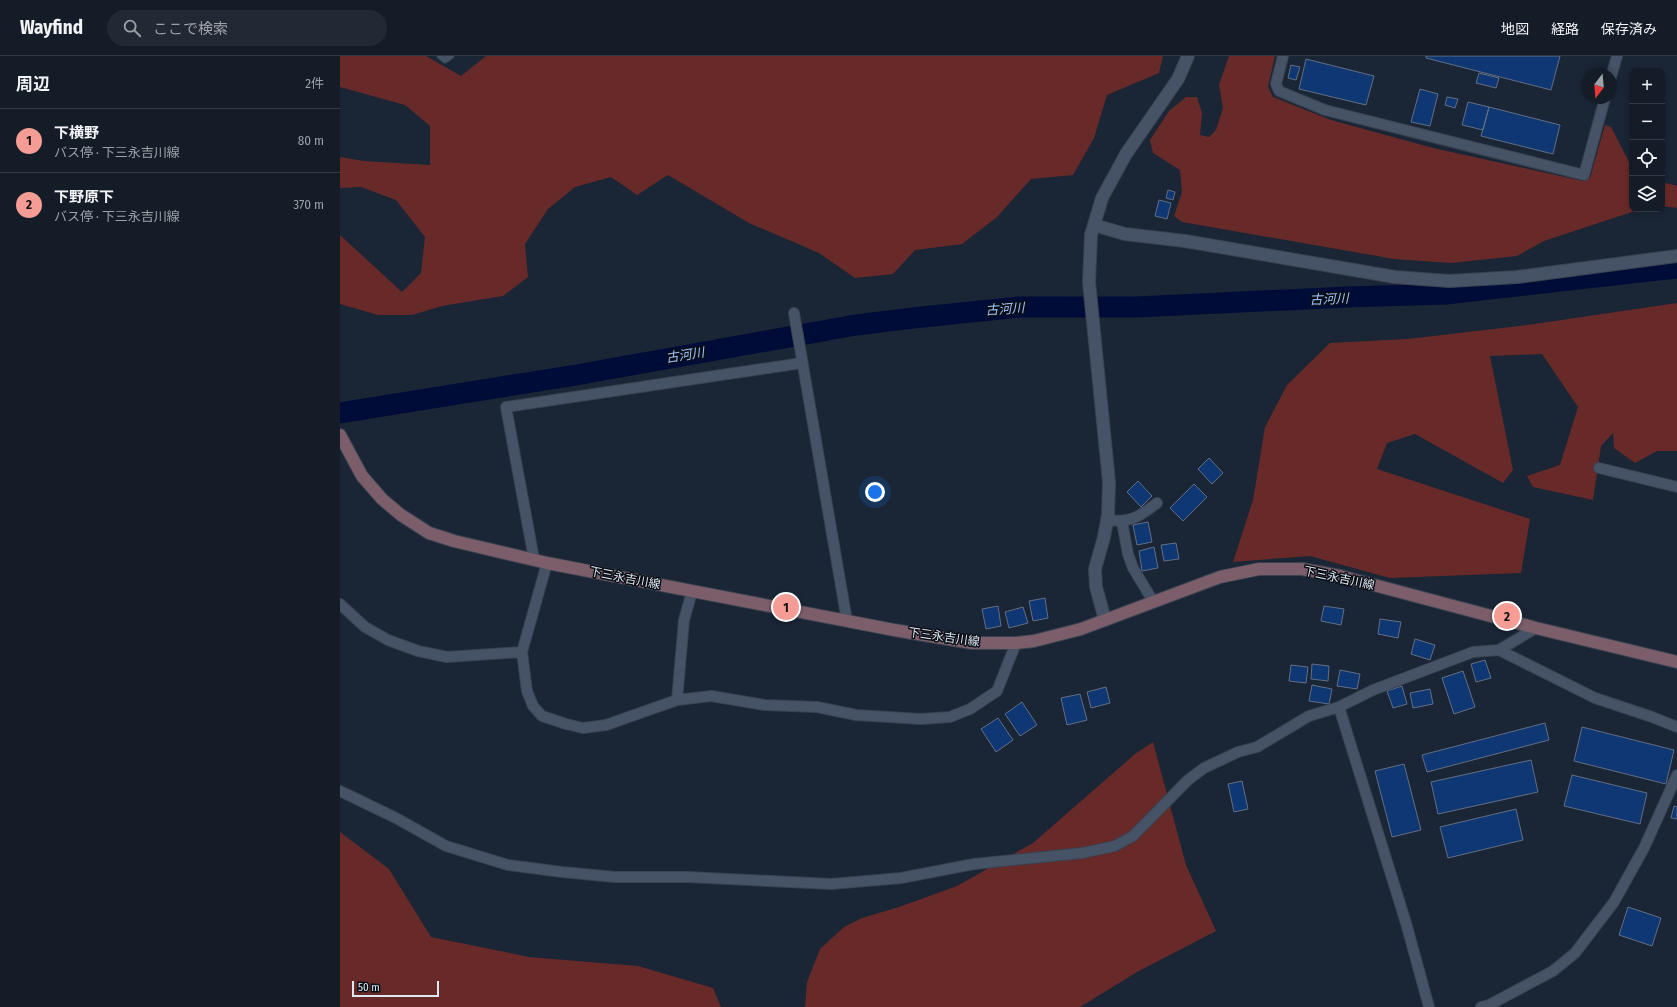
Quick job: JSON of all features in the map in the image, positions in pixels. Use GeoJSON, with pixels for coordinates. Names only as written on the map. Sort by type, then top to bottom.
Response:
{"type":"FeatureCollection","features":[{"type":"Feature","properties":{"kind":"main road","name":"下三永吉川線"},"geometry":{"type":"LineString","coordinates":[[340,435],[362,476],[382,499],[401,515],[430,533],[454,541],[547,563],[894,630],[972,643],[1016,643],[1034,641],[1081,629],[1220,577],[1259,569],[1302,569],[1340,576],[1536,628],[1677,662]]}},
{"type":"Feature","properties":{"kind":"street"},"geometry":{"type":"LineString","coordinates":[[1105,620],[1096,587],[1095,569],[1108,520],[1109,482],[1089,282],[1091,235],[1102,198],[1126,154],[1178,79],[1188,56]]}},
{"type":"Feature","properties":{"kind":"street"},"geometry":{"type":"LineString","coordinates":[[1284,56],[1276,84],[1279,91],[1319,107],[1584,175],[1603,104]]}},
{"type":"Feature","properties":{"kind":"street"},"geometry":{"type":"LineString","coordinates":[[1614,68],[1617,56]]}},
{"type":"Feature","properties":{"kind":"street"},"geometry":{"type":"LineString","coordinates":[[1094,225],[1124,234],[1185,241],[1395,277],[1449,281],[1517,277],[1677,256]]}},
{"type":"Feature","properties":{"kind":"street"},"geometry":{"type":"LineString","coordinates":[[794,313],[801,361],[847,621]]}},
{"type":"Feature","properties":{"kind":"street"},"geometry":{"type":"LineString","coordinates":[[534,560],[506,407],[801,361]]}},
{"type":"Feature","properties":{"kind":"street"},"geometry":{"type":"LineString","coordinates":[[1599,468],[1677,487]]}},
{"type":"Feature","properties":{"kind":"street"},"geometry":{"type":"LineString","coordinates":[[1108,520],[1122,522],[1141,516],[1157,503]]}},
{"type":"Feature","properties":{"kind":"street"},"geometry":{"type":"LineString","coordinates":[[1122,522],[1128,554],[1133,568],[1153,601]]}},
{"type":"Feature","properties":{"kind":"street"},"geometry":{"type":"LineString","coordinates":[[547,563],[522,652],[527,691],[533,706],[542,716],[583,728],[606,725],[677,700],[711,696],[765,705],[817,707],[856,715],[921,719],[950,717],[970,709],[997,691],[1016,643]]}},
{"type":"Feature","properties":{"kind":"street"},"geometry":{"type":"LineString","coordinates":[[677,700],[684,620],[692,592]]}},
{"type":"Feature","properties":{"kind":"street"},"geometry":{"type":"LineString","coordinates":[[340,604],[365,628],[388,640],[418,651],[446,657],[522,652]]}},
{"type":"Feature","properties":{"kind":"street"},"geometry":{"type":"LineString","coordinates":[[340,791],[396,818],[446,846],[508,865],[615,877],[688,878],[831,884],[901,878],[974,864],[1082,853],[1115,846],[1133,836],[1188,780],[1204,768],[1238,752],[1257,747],[1309,716],[1339,707],[1373,690],[1473,652],[1500,650],[1536,628]]}},
{"type":"Feature","properties":{"kind":"street"},"geometry":{"type":"LineString","coordinates":[[1500,650],[1595,698],[1677,727]]}},
{"type":"Feature","properties":{"kind":"street"},"geometry":{"type":"LineString","coordinates":[[1339,707],[1406,924],[1429,1007]]}},
{"type":"Feature","properties":{"kind":"street"},"geometry":{"type":"LineString","coordinates":[[1481,1007],[1489,1005],[1553,971],[1575,953],[1614,902],[1644,848],[1677,775]]}},
{"type":"Feature","properties":{"kind":"lane"},"geometry":{"type":"LineString","coordinates":[[440,56],[445,60],[451,56]]}},
{"type":"Feature","properties":{"kind":"shaded area"},"geometry":{"type":"Polygon","coordinates":[[[340,56],[426,56],[461,76],[486,56],[1163,56],[1159,73],[1107,95],[1094,138],[1073,175],[1031,179],[997,217],[962,244],[915,250],[893,274],[855,278],[819,253],[749,223],[668,175],[637,195],[611,177],[575,187],[548,209],[525,244],[528,277],[503,296],[442,306],[412,315],[378,315],[340,304],[340,235],[402,292],[421,273],[425,237],[396,200],[361,187],[340,188],[340,157],[364,161],[430,165],[430,126],[405,105],[340,87],[340,56]]]}},
{"type":"Feature","properties":{"kind":"shaded area"},"geometry":{"type":"Polygon","coordinates":[[[1229,56],[1275,56],[1268,87],[1273,97],[1331,120],[1433,148],[1583,181],[1590,178],[1605,125],[1611,127],[1629,162],[1629,212],[1632,212],[1544,241],[1517,256],[1451,263],[1394,259],[1182,222],[1174,216],[1182,192],[1180,170],[1153,153],[1150,140],[1169,111],[1186,97],[1197,97],[1202,113],[1200,135],[1209,137],[1216,130],[1223,108],[1219,85],[1229,56]]]}},
{"type":"Feature","properties":{"kind":"shaded area"},"geometry":{"type":"Polygon","coordinates":[[[1665,183],[1677,186],[1677,208],[1665,206],[1665,183]]]}},
{"type":"Feature","properties":{"kind":"shaded area"},"geometry":{"type":"Polygon","coordinates":[[[1677,303],[1677,451],[1657,451],[1635,463],[1614,448],[1613,433],[1601,446],[1593,500],[1533,487],[1527,476],[1560,465],[1578,407],[1542,354],[1490,356],[1513,470],[1503,483],[1415,434],[1387,443],[1377,469],[1530,519],[1521,573],[1390,578],[1310,556],[1233,562],[1253,500],[1265,427],[1287,385],[1330,343],[1407,339],[1520,326],[1677,303]]]}},
{"type":"Feature","properties":{"kind":"shaded area"},"geometry":{"type":"Polygon","coordinates":[[[1153,742],[1186,865],[1216,931],[1137,972],[1080,1007],[805,1007],[807,982],[820,949],[844,927],[862,918],[899,907],[957,886],[1033,843],[1135,754],[1153,742]]]}},
{"type":"Feature","properties":{"kind":"shaded area"},"geometry":{"type":"Polygon","coordinates":[[[340,832],[389,869],[431,937],[529,957],[638,966],[713,988],[721,1007],[340,1007],[340,832]]]}},
{"type":"Feature","properties":{"kind":"building"},"geometry":{"type":"Polygon","coordinates":[[[1426,56],[1560,56],[1551,90],[1426,58],[1426,56]]]}},
{"type":"Feature","properties":{"kind":"building"},"geometry":{"type":"Polygon","coordinates":[[[1306,59],[1374,76],[1366,105],[1299,89],[1306,59]]]}},
{"type":"Feature","properties":{"kind":"building"},"geometry":{"type":"Polygon","coordinates":[[[1291,65],[1300,67],[1296,80],[1288,78],[1291,65]]]}},
{"type":"Feature","properties":{"kind":"building"},"geometry":{"type":"Polygon","coordinates":[[[1479,73],[1499,78],[1496,88],[1476,83],[1479,73]]]}},
{"type":"Feature","properties":{"kind":"building"},"geometry":{"type":"Polygon","coordinates":[[[1420,89],[1438,94],[1430,126],[1411,122],[1420,89]]]}},
{"type":"Feature","properties":{"kind":"building"},"geometry":{"type":"Polygon","coordinates":[[[1447,97],[1458,99],[1455,108],[1445,105],[1447,97]]]}},
{"type":"Feature","properties":{"kind":"building"},"geometry":{"type":"Polygon","coordinates":[[[1468,102],[1489,107],[1483,130],[1462,125],[1468,102]]]}},
{"type":"Feature","properties":{"kind":"building"},"geometry":{"type":"Polygon","coordinates":[[[1489,107],[1560,125],[1553,154],[1481,136],[1489,107]]]}},
{"type":"Feature","properties":{"kind":"building"},"geometry":{"type":"Polygon","coordinates":[[[1168,190],[1175,192],[1173,200],[1166,198],[1168,190]]]}},
{"type":"Feature","properties":{"kind":"building"},"geometry":{"type":"Polygon","coordinates":[[[1159,200],[1171,203],[1167,219],[1155,216],[1159,200]]]}},
{"type":"Feature","properties":{"kind":"building"},"geometry":{"type":"Polygon","coordinates":[[[1209,458],[1223,473],[1212,484],[1198,469],[1209,458]]]}},
{"type":"Feature","properties":{"kind":"building"},"geometry":{"type":"Polygon","coordinates":[[[1138,481],[1152,496],[1141,507],[1127,492],[1138,481]]]}},
{"type":"Feature","properties":{"kind":"building"},"geometry":{"type":"Polygon","coordinates":[[[1194,484],[1207,497],[1183,521],[1170,508],[1194,484]]]}},
{"type":"Feature","properties":{"kind":"building"},"geometry":{"type":"Polygon","coordinates":[[[1148,522],[1152,542],[1137,545],[1133,525],[1148,522]]]}},
{"type":"Feature","properties":{"kind":"building"},"geometry":{"type":"Polygon","coordinates":[[[1176,543],[1179,559],[1164,561],[1161,545],[1176,543]]]}},
{"type":"Feature","properties":{"kind":"building"},"geometry":{"type":"Polygon","coordinates":[[[1154,547],[1158,568],[1142,571],[1139,551],[1154,547]]]}},
{"type":"Feature","properties":{"kind":"building"},"geometry":{"type":"Polygon","coordinates":[[[1045,598],[1048,618],[1033,621],[1029,601],[1045,598]]]}},
{"type":"Feature","properties":{"kind":"building"},"geometry":{"type":"Polygon","coordinates":[[[998,606],[1001,626],[986,629],[982,609],[998,606]]]}},
{"type":"Feature","properties":{"kind":"building"},"geometry":{"type":"Polygon","coordinates":[[[1324,606],[1344,609],[1341,625],[1321,621],[1324,606]]]}},
{"type":"Feature","properties":{"kind":"building"},"geometry":{"type":"Polygon","coordinates":[[[1023,607],[1028,623],[1009,628],[1005,612],[1023,607]]]}},
{"type":"Feature","properties":{"kind":"building"},"geometry":{"type":"Polygon","coordinates":[[[1380,619],[1401,622],[1398,638],[1378,634],[1380,619]]]}},
{"type":"Feature","properties":{"kind":"building"},"geometry":{"type":"Polygon","coordinates":[[[1415,639],[1435,645],[1430,660],[1411,654],[1415,639]]]}},
{"type":"Feature","properties":{"kind":"building"},"geometry":{"type":"Polygon","coordinates":[[[1485,660],[1491,678],[1476,682],[1471,664],[1485,660]]]}},
{"type":"Feature","properties":{"kind":"building"},"geometry":{"type":"Polygon","coordinates":[[[1312,664],[1329,666],[1328,681],[1311,679],[1312,664]]]}},
{"type":"Feature","properties":{"kind":"building"},"geometry":{"type":"Polygon","coordinates":[[[1291,665],[1308,667],[1306,683],[1289,681],[1291,665]]]}},
{"type":"Feature","properties":{"kind":"building"},"geometry":{"type":"Polygon","coordinates":[[[1340,670],[1360,674],[1357,689],[1337,686],[1340,670]]]}},
{"type":"Feature","properties":{"kind":"building"},"geometry":{"type":"Polygon","coordinates":[[[1463,671],[1475,707],[1454,714],[1442,678],[1463,671]]]}},
{"type":"Feature","properties":{"kind":"building"},"geometry":{"type":"Polygon","coordinates":[[[1312,685],[1332,689],[1329,704],[1309,701],[1312,685]]]}},
{"type":"Feature","properties":{"kind":"building"},"geometry":{"type":"Polygon","coordinates":[[[1402,686],[1407,704],[1393,708],[1387,691],[1402,686]]]}},
{"type":"Feature","properties":{"kind":"building"},"geometry":{"type":"Polygon","coordinates":[[[1106,687],[1110,703],[1091,708],[1087,692],[1106,687]]]}},
{"type":"Feature","properties":{"kind":"building"},"geometry":{"type":"Polygon","coordinates":[[[1430,689],[1433,704],[1413,708],[1410,693],[1430,689]]]}},
{"type":"Feature","properties":{"kind":"building"},"geometry":{"type":"Polygon","coordinates":[[[1080,694],[1087,720],[1067,725],[1061,698],[1080,694]]]}},
{"type":"Feature","properties":{"kind":"building"},"geometry":{"type":"Polygon","coordinates":[[[1022,702],[1037,725],[1020,736],[1005,714],[1022,702]]]}},
{"type":"Feature","properties":{"kind":"building"},"geometry":{"type":"Polygon","coordinates":[[[998,718],[1013,740],[996,752],[981,729],[998,718]]]}},
{"type":"Feature","properties":{"kind":"building"},"geometry":{"type":"Polygon","coordinates":[[[1545,723],[1549,740],[1427,772],[1422,755],[1545,723]]]}},
{"type":"Feature","properties":{"kind":"building"},"geometry":{"type":"Polygon","coordinates":[[[1582,727],[1674,750],[1666,784],[1574,761],[1582,727]]]}},
{"type":"Feature","properties":{"kind":"building"},"geometry":{"type":"Polygon","coordinates":[[[1531,760],[1538,792],[1438,814],[1431,782],[1531,760]]]}},
{"type":"Feature","properties":{"kind":"building"},"geometry":{"type":"Polygon","coordinates":[[[1404,764],[1421,830],[1392,837],[1375,771],[1404,764]]]}},
{"type":"Feature","properties":{"kind":"building"},"geometry":{"type":"Polygon","coordinates":[[[1572,775],[1647,793],[1640,824],[1564,806],[1572,775]]]}},
{"type":"Feature","properties":{"kind":"building"},"geometry":{"type":"Polygon","coordinates":[[[1242,781],[1248,809],[1234,812],[1228,784],[1242,781]]]}},
{"type":"Feature","properties":{"kind":"building"},"geometry":{"type":"Polygon","coordinates":[[[1674,806],[1677,807],[1677,819],[1671,818],[1674,806]]]}},
{"type":"Feature","properties":{"kind":"building"},"geometry":{"type":"Polygon","coordinates":[[[1516,809],[1523,840],[1448,858],[1440,827],[1516,809]]]}},
{"type":"Feature","properties":{"kind":"building"},"geometry":{"type":"Polygon","coordinates":[[[1628,907],[1661,918],[1652,946],[1619,935],[1628,907]]]}},
{"type":"Feature","properties":{"kind":"waterway","name":"古河川"},"geometry":{"type":"LineString","coordinates":[[340,413],[576,375],[856,325],[913,318],[1019,307],[1136,307],[1446,294],[1677,268]]}},
{"type":"Feature","properties":{"kind":"place","name":"下横野"},"geometry":{"type":"Point","coordinates":[786,607]}},
{"type":"Feature","properties":{"kind":"place","name":"下野原下"},"geometry":{"type":"Point","coordinates":[1507,616]}}]}
